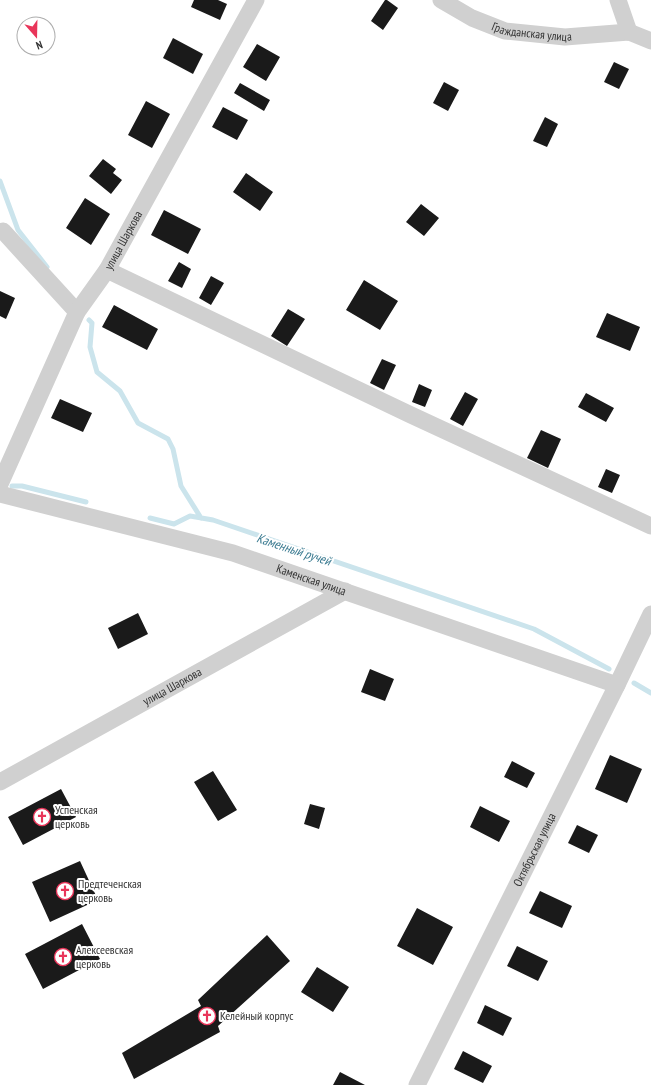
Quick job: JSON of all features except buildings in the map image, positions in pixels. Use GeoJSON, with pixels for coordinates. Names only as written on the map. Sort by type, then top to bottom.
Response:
{"type":"FeatureCollection","features":[{"type":"Feature","properties":{"kind":"street","name":"улица Шаркова"},"geometry":{"type":"LineString","coordinates":[[0,484],[77,312],[107,270],[256,0]]}},
{"type":"Feature","properties":{"kind":"street","name":"Гражданская улица"},"geometry":{"type":"LineString","coordinates":[[441,0],[472,18],[505,31],[565,37],[629,32],[651,42]]}},
{"type":"Feature","properties":{"kind":"street"},"geometry":{"type":"LineString","coordinates":[[618,0],[629,32]]}},
{"type":"Feature","properties":{"kind":"street"},"geometry":{"type":"LineString","coordinates":[[3,231],[77,312]]}},
{"type":"Feature","properties":{"kind":"street"},"geometry":{"type":"LineString","coordinates":[[107,270],[411,415],[651,526]]}},
{"type":"Feature","properties":{"kind":"street","name":"Каменская улица"},"geometry":{"type":"LineString","coordinates":[[0,494],[234,553],[617,685]]}},
{"type":"Feature","properties":{"kind":"street","name":"улица Шаркова"},"geometry":{"type":"LineString","coordinates":[[0,782],[345,591]]}},
{"type":"Feature","properties":{"kind":"street","name":"Октябрьская улица"},"geometry":{"type":"LineString","coordinates":[[417,1085],[650,617]]}},
{"type":"Feature","properties":{"kind":"waterway","name":"Каменный ручей"},"geometry":{"type":"LineString","coordinates":[[0,181],[18,230],[47,267]]}},
{"type":"Feature","properties":{"kind":"waterway","name":"Каменный ручей"},"geometry":{"type":"LineString","coordinates":[[89,320],[92,323],[90,347],[97,372],[120,391],[138,423],[168,439],[173,449],[181,486],[201,518]]}},
{"type":"Feature","properties":{"kind":"waterway"},"geometry":{"type":"LineString","coordinates":[[12,486],[22,486],[86,502]]}},
{"type":"Feature","properties":{"kind":"waterway","name":"Каменный ручей"},"geometry":{"type":"LineString","coordinates":[[150,518],[174,524],[190,516],[213,520],[534,629],[609,669]]}},
{"type":"Feature","properties":{"kind":"waterway","name":"Каменный ручей"},"geometry":{"type":"LineString","coordinates":[[634,683],[651,693]]}},
{"type":"Feature","properties":{"kind":"place","name":"Успенская церковь"},"geometry":{"type":"Point","coordinates":[42,817]}},
{"type":"Feature","properties":{"kind":"place","name":"Предтеченская церковь"},"geometry":{"type":"Point","coordinates":[65,891]}},
{"type":"Feature","properties":{"kind":"place","name":"Алексеевская церковь"},"geometry":{"type":"Point","coordinates":[63,957]}},
{"type":"Feature","properties":{"kind":"place","name":"Келейный корпус"},"geometry":{"type":"Point","coordinates":[207,1016]}}]}
